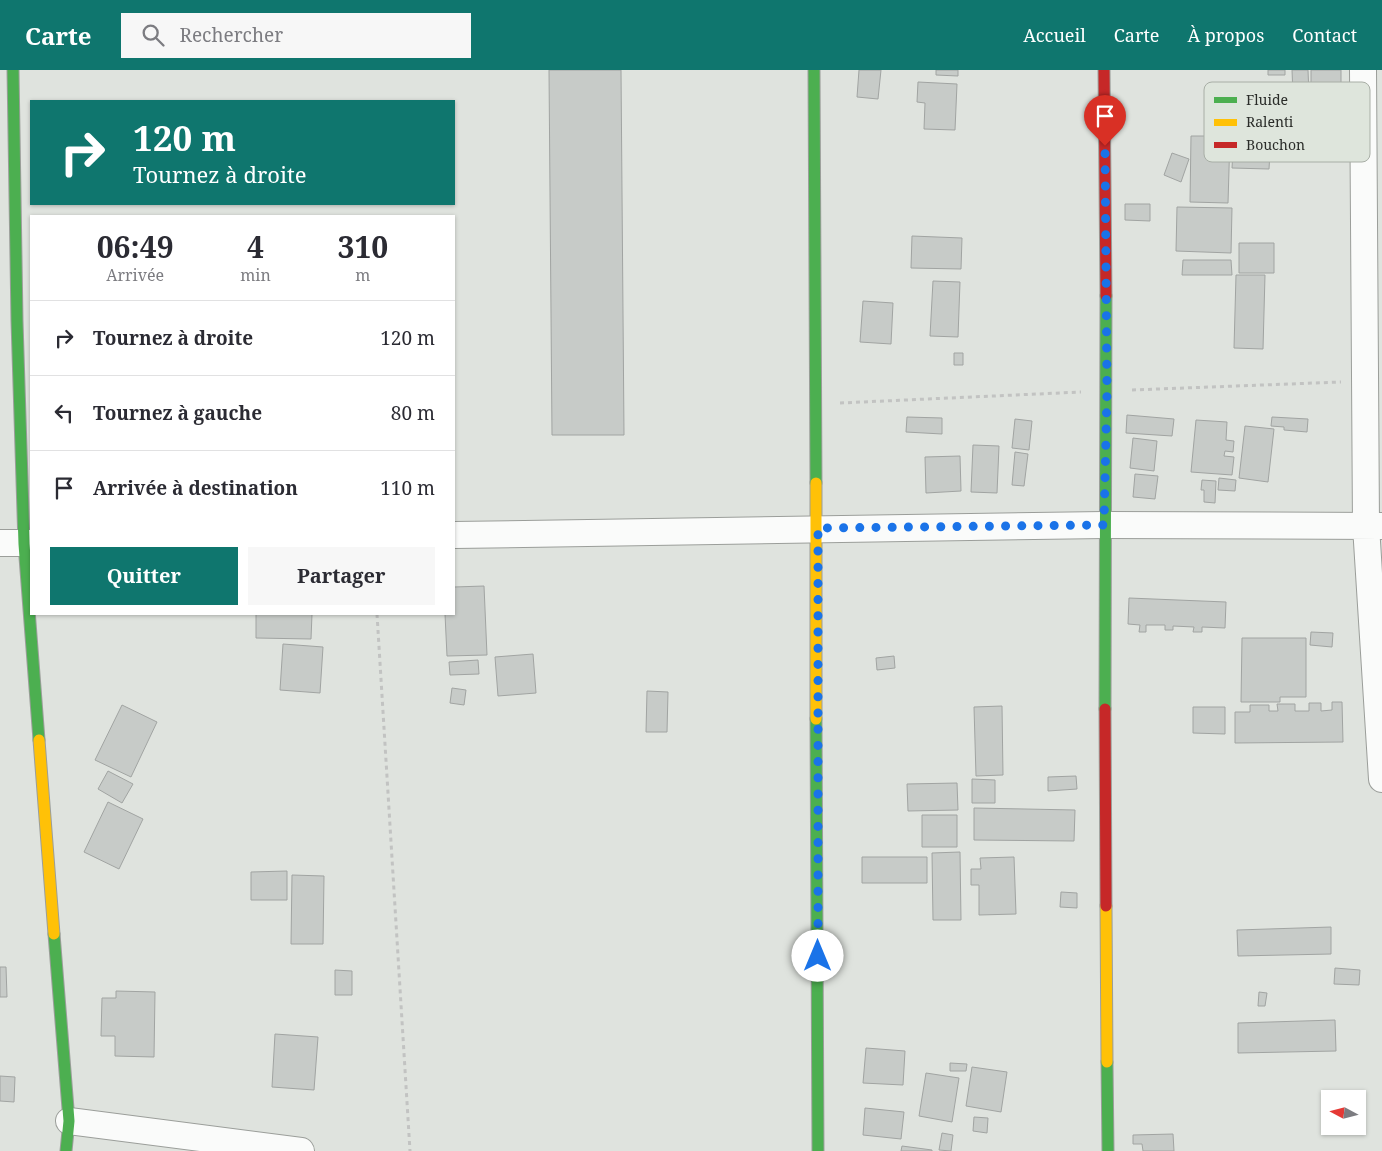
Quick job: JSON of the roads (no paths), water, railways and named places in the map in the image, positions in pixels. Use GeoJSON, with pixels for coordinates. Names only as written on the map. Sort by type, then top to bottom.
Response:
{"type":"FeatureCollection","features":[{"type":"Feature","properties":{"kind":"street"},"geometry":{"type":"LineString","coordinates":[[13,70],[8,321],[18,543],[69,1121],[66,1151]]}},
{"type":"Feature","properties":{"kind":"street"},"geometry":{"type":"LineString","coordinates":[[814,70],[818,528],[818,1151]]}},
{"type":"Feature","properties":{"kind":"street"},"geometry":{"type":"LineString","coordinates":[[1104,70],[1107,391],[1104,525],[1108,1151]]}},
{"type":"Feature","properties":{"kind":"street"},"geometry":{"type":"LineString","coordinates":[[1365,162],[1382,779]]}},
{"type":"Feature","properties":{"kind":"street"},"geometry":{"type":"LineString","coordinates":[[455,535],[1104,525],[1374,526]]}},
{"type":"Feature","properties":{"kind":"street"},"geometry":{"type":"LineString","coordinates":[[69,1121],[301,1151]]}}]}
